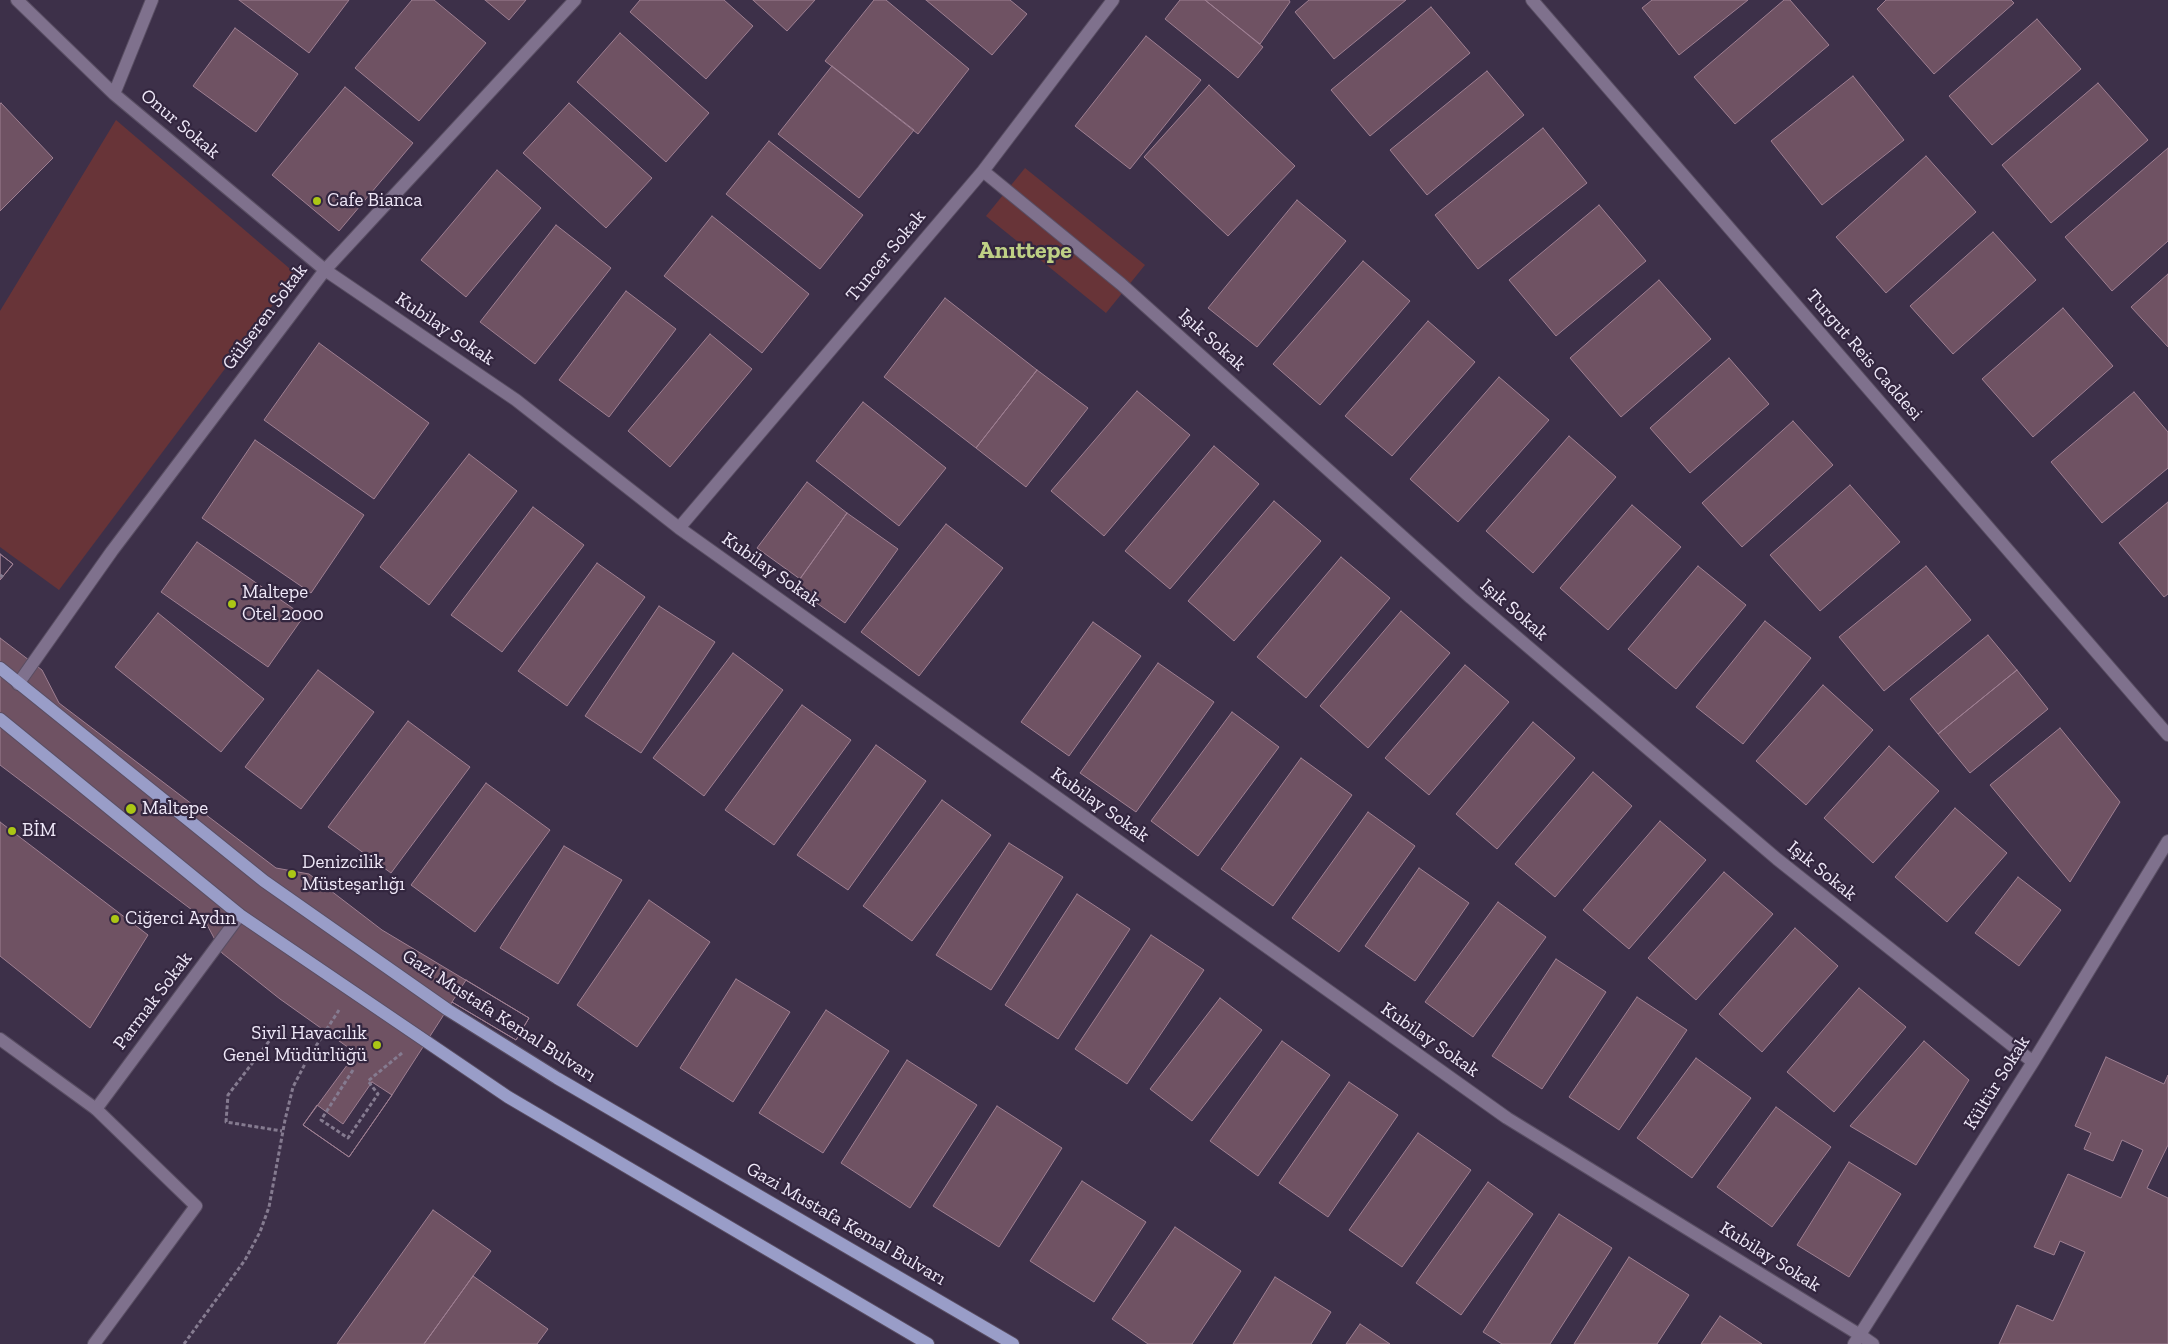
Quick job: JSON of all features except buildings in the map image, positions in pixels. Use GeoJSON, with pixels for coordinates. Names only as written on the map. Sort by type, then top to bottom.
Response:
{"type":"FeatureCollection","features":[{"type":"Feature","properties":{"kind":"main road","name":"Gazi Mustafa Kemal Bulvarı"},"geometry":{"type":"LineString","coordinates":[[0,668],[264,881],[448,1010],[558,1078],[1013,1344]]}},
{"type":"Feature","properties":{"kind":"main road"},"geometry":{"type":"LineString","coordinates":[[0,719],[240,915],[508,1097],[928,1344]]}},
{"type":"Feature","properties":{"kind":"street","name":"Onur Sokak"},"geometry":{"type":"LineString","coordinates":[[17,0],[114,94],[325,270]]}},
{"type":"Feature","properties":{"kind":"street"},"geometry":{"type":"LineString","coordinates":[[114,94],[152,0]]}},
{"type":"Feature","properties":{"kind":"street","name":"Gülseren Sokak"},"geometry":{"type":"LineString","coordinates":[[18,684],[112,550],[325,270],[575,0]]}},
{"type":"Feature","properties":{"kind":"street","name":"Tuncer Sokak"},"geometry":{"type":"LineString","coordinates":[[679,528],[983,171],[1113,0]]}},
{"type":"Feature","properties":{"kind":"street","name":"Turgut Reis Caddesi"},"geometry":{"type":"LineString","coordinates":[[1532,0],[2168,735]]}},
{"type":"Feature","properties":{"kind":"street","name":"Işık Sokak"},"geometry":{"type":"LineString","coordinates":[[983,171],[1121,284],[1471,598],[1762,846],[2033,1062]]}},
{"type":"Feature","properties":{"kind":"street","name":"Kubilay Sokak"},"geometry":{"type":"LineString","coordinates":[[325,270],[516,400],[679,528],[1506,1118],[1857,1339],[1873,1344]]}},
{"type":"Feature","properties":{"kind":"street","name":"Kültür Sokak"},"geometry":{"type":"LineString","coordinates":[[1857,1339],[2033,1062],[2168,841]]}},
{"type":"Feature","properties":{"kind":"street","name":"Parmak Sokak"},"geometry":{"type":"LineString","coordinates":[[96,1109],[240,915]]}},
{"type":"Feature","properties":{"kind":"street"},"geometry":{"type":"LineString","coordinates":[[0,1039],[96,1109],[196,1206],[94,1344]]}},
{"type":"Feature","properties":{"kind":"path"},"geometry":{"type":"LineString","coordinates":[[184,1344],[245,1260],[260,1232],[269,1207],[282,1131],[293,1087],[307,1060],[352,991]]}},
{"type":"Feature","properties":{"kind":"path"},"geometry":{"type":"LineString","coordinates":[[273,1036],[228,1095],[226,1122],[282,1131]]}},
{"type":"Feature","properties":{"kind":"path"},"geometry":{"type":"LineString","coordinates":[[353,1070],[320,1120],[348,1138],[378,1094],[368,1081],[422,1038]]}},
{"type":"Feature","properties":{"kind":"shaded area"},"geometry":{"type":"Polygon","coordinates":[[[116,120],[296,274],[59,590],[0,547],[0,311],[116,120]]]}},
{"type":"Feature","properties":{"kind":"shaded area"},"geometry":{"type":"Polygon","coordinates":[[[1025,168],[1145,265],[1106,313],[986,216],[1025,168]]]}},
{"type":"Feature","properties":{"kind":"place","name":"Cafe Bianca"},"geometry":{"type":"Point","coordinates":[317,201]}},
{"type":"Feature","properties":{"kind":"place","name":"Maltepe Otel 2000"},"geometry":{"type":"Point","coordinates":[232,604]}},
{"type":"Feature","properties":{"kind":"place","name":"Maltepe"},"geometry":{"type":"Point","coordinates":[131,809]}},
{"type":"Feature","properties":{"kind":"place","name":"BİM"},"geometry":{"type":"Point","coordinates":[12,831]}},
{"type":"Feature","properties":{"kind":"place","name":"Denizcilik Müsteşarlığı"},"geometry":{"type":"Point","coordinates":[292,874]}},
{"type":"Feature","properties":{"kind":"place","name":"Ciğerci Aydın"},"geometry":{"type":"Point","coordinates":[115,919]}},
{"type":"Feature","properties":{"kind":"place","name":"Sivil Havacılık Genel Müdürlüğü"},"geometry":{"type":"Point","coordinates":[377,1045]}},
{"type":"Feature","properties":{"kind":"district","name":"Anıttepe"},"geometry":{"type":"Point","coordinates":[1025,251]}}]}
